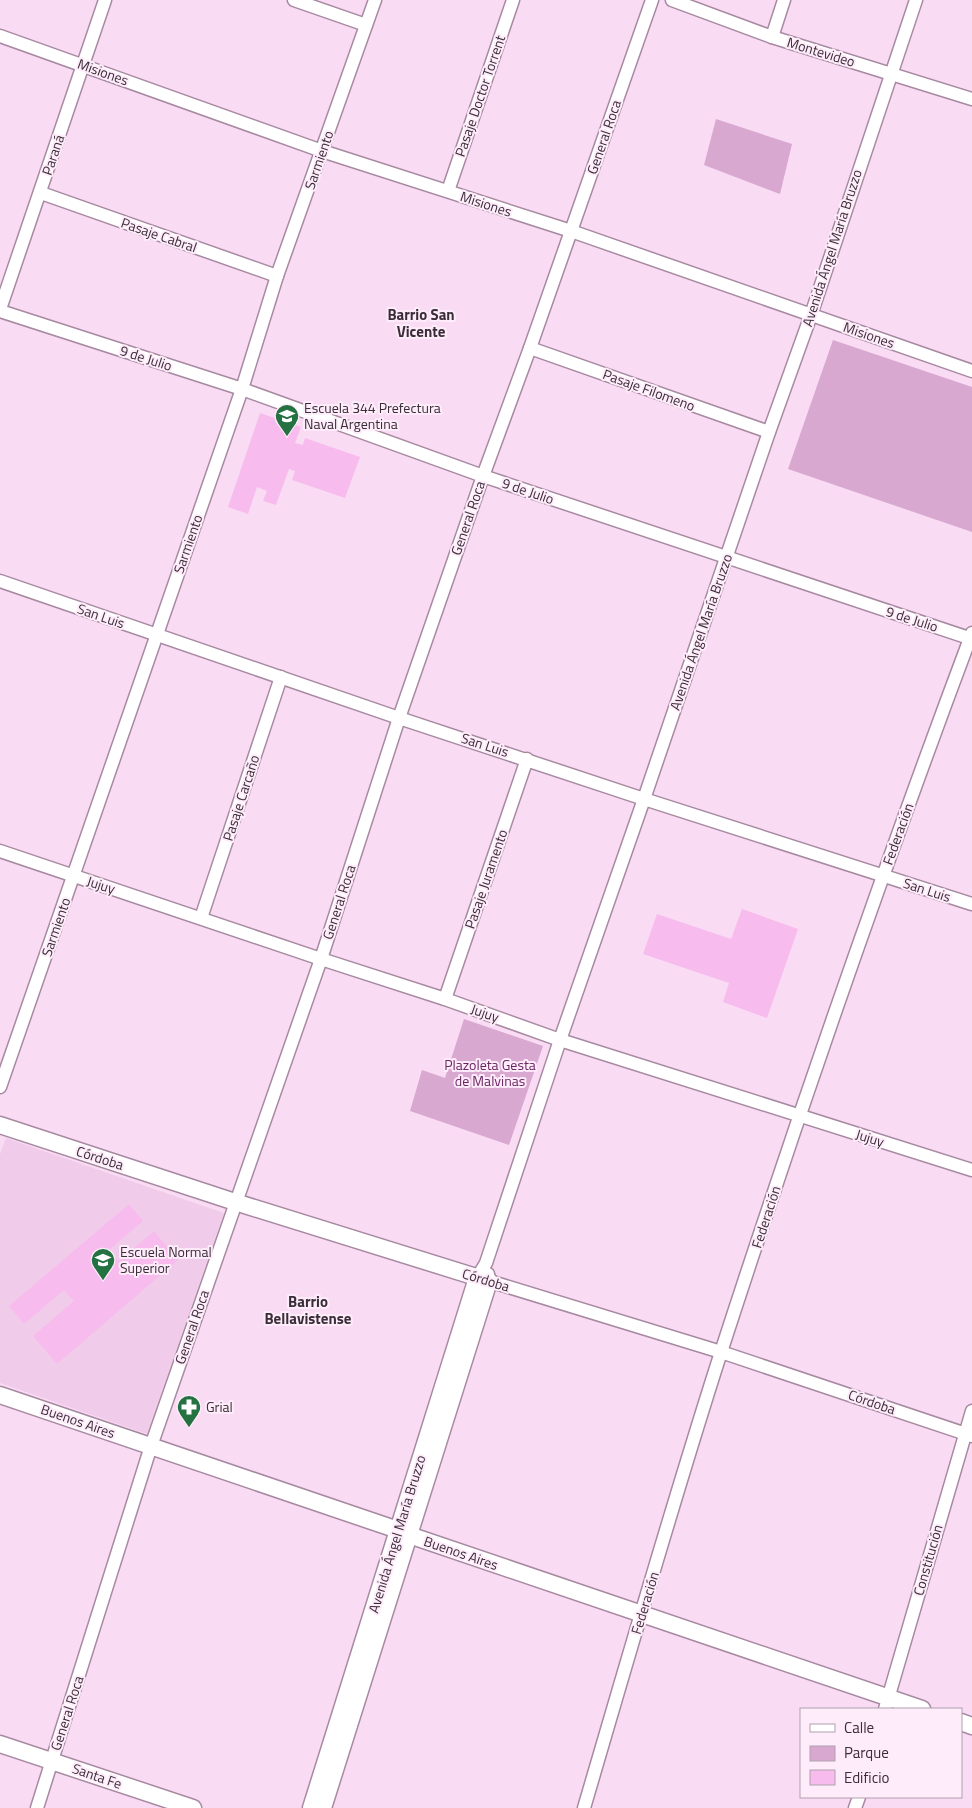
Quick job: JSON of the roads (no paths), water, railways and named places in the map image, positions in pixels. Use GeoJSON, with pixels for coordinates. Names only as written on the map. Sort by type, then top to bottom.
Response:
{"type":"FeatureCollection","features":[{"type":"Feature","properties":{"kind":"street","name":"Paraná"},"geometry":{"type":"LineString","coordinates":[[0,310],[105,0]]}},
{"type":"Feature","properties":{"kind":"street"},"geometry":{"type":"LineString","coordinates":[[294,0],[366,25]]}},
{"type":"Feature","properties":{"kind":"street","name":"Sarmiento"},"geometry":{"type":"LineString","coordinates":[[0,1087],[242,389],[278,276],[375,0]]}},
{"type":"Feature","properties":{"kind":"street","name":"Pasaje Doctor Torrent"},"geometry":{"type":"LineString","coordinates":[[448,191],[513,0]]}},
{"type":"Feature","properties":{"kind":"street","name":"General Roca"},"geometry":{"type":"LineString","coordinates":[[38,1808],[151,1446],[321,959],[400,718],[483,476],[652,0]]}},
{"type":"Feature","properties":{"kind":"street","name":"Montevideo"},"geometry":{"type":"LineString","coordinates":[[672,0],[772,37],[972,99]]}},
{"type":"Feature","properties":{"kind":"street"},"geometry":{"type":"LineString","coordinates":[[772,37],[784,0]]}},
{"type":"Feature","properties":{"kind":"street","name":"Avenida Ángel María Bruzzo"},"geometry":{"type":"LineString","coordinates":[[312,1808],[403,1532],[483,1280],[486,1263],[560,1040],[811,315],[890,73],[916,0]]}},
{"type":"Feature","properties":{"kind":"street","name":"Misiones"},"geometry":{"type":"LineString","coordinates":[[0,36],[322,151],[571,231],[972,370]]}},
{"type":"Feature","properties":{"kind":"street","name":"Pasaje Cabral"},"geometry":{"type":"LineString","coordinates":[[40,193],[278,276]]}},
{"type":"Feature","properties":{"kind":"street","name":"9 de Julio"},"geometry":{"type":"LineString","coordinates":[[0,310],[242,389],[483,476],[726,558],[971,637]]}},
{"type":"Feature","properties":{"kind":"street","name":"Pasaje Filomeno"},"geometry":{"type":"LineString","coordinates":[[530,348],[769,432]]}},
{"type":"Feature","properties":{"kind":"street","name":"San Luis"},"geometry":{"type":"LineString","coordinates":[[0,581],[400,718],[644,799],[972,904]]}},
{"type":"Feature","properties":{"kind":"street","name":"Federación"},"geometry":{"type":"LineString","coordinates":[[584,1808],[721,1352],[799,1116],[882,875],[971,637]]}},
{"type":"Feature","properties":{"kind":"street","name":"Pasaje Carcaño"},"geometry":{"type":"LineString","coordinates":[[201,918],[281,677]]}},
{"type":"Feature","properties":{"kind":"street","name":"Pasaje Juramento"},"geometry":{"type":"LineString","coordinates":[[445,999],[527,759]]}},
{"type":"Feature","properties":{"kind":"street","name":"Jujuy"},"geometry":{"type":"LineString","coordinates":[[0,851],[445,999],[560,1040],[972,1170]]}},
{"type":"Feature","properties":{"kind":"street","name":"Córdoba"},"geometry":{"type":"LineString","coordinates":[[0,1125],[235,1202],[721,1352],[968,1435]]}},
{"type":"Feature","properties":{"kind":"street","name":"Buenos Aires"},"geometry":{"type":"LineString","coordinates":[[0,1395],[403,1532],[887,1704],[915,1708]]}},
{"type":"Feature","properties":{"kind":"street","name":"Constitución"},"geometry":{"type":"LineString","coordinates":[[887,1704],[968,1435],[972,1411]]}},
{"type":"Feature","properties":{"kind":"street","name":"Avenida Ángel María Bruzzo"},"geometry":{"type":"LineString","coordinates":[[323,1808],[403,1532]]}},
{"type":"Feature","properties":{"kind":"street","name":"Santa Fe"},"geometry":{"type":"LineString","coordinates":[[0,1744],[193,1808]]}},
{"type":"Feature","properties":{"kind":"place","name":"Escuela 344 Prefectura Naval Argentina"},"geometry":{"type":"Point","coordinates":[287,437]}},
{"type":"Feature","properties":{"kind":"place","name":"Escuela Normal Superior"},"geometry":{"type":"Point","coordinates":[103,1281]}},
{"type":"Feature","properties":{"kind":"place","name":"Grial"},"geometry":{"type":"Point","coordinates":[189,1428]}},
{"type":"Feature","properties":{"kind":"district","name":"Barrio San Vicente"},"geometry":{"type":"Point","coordinates":[421,324]}},
{"type":"Feature","properties":{"kind":"district","name":"Barrio Bellavistense"},"geometry":{"type":"Point","coordinates":[308,1310]}},
{"type":"Feature","properties":{"kind":"park label","name":"Plazoleta Gesta de Malvinas"},"geometry":{"type":"Point","coordinates":[490,1074]}}]}
